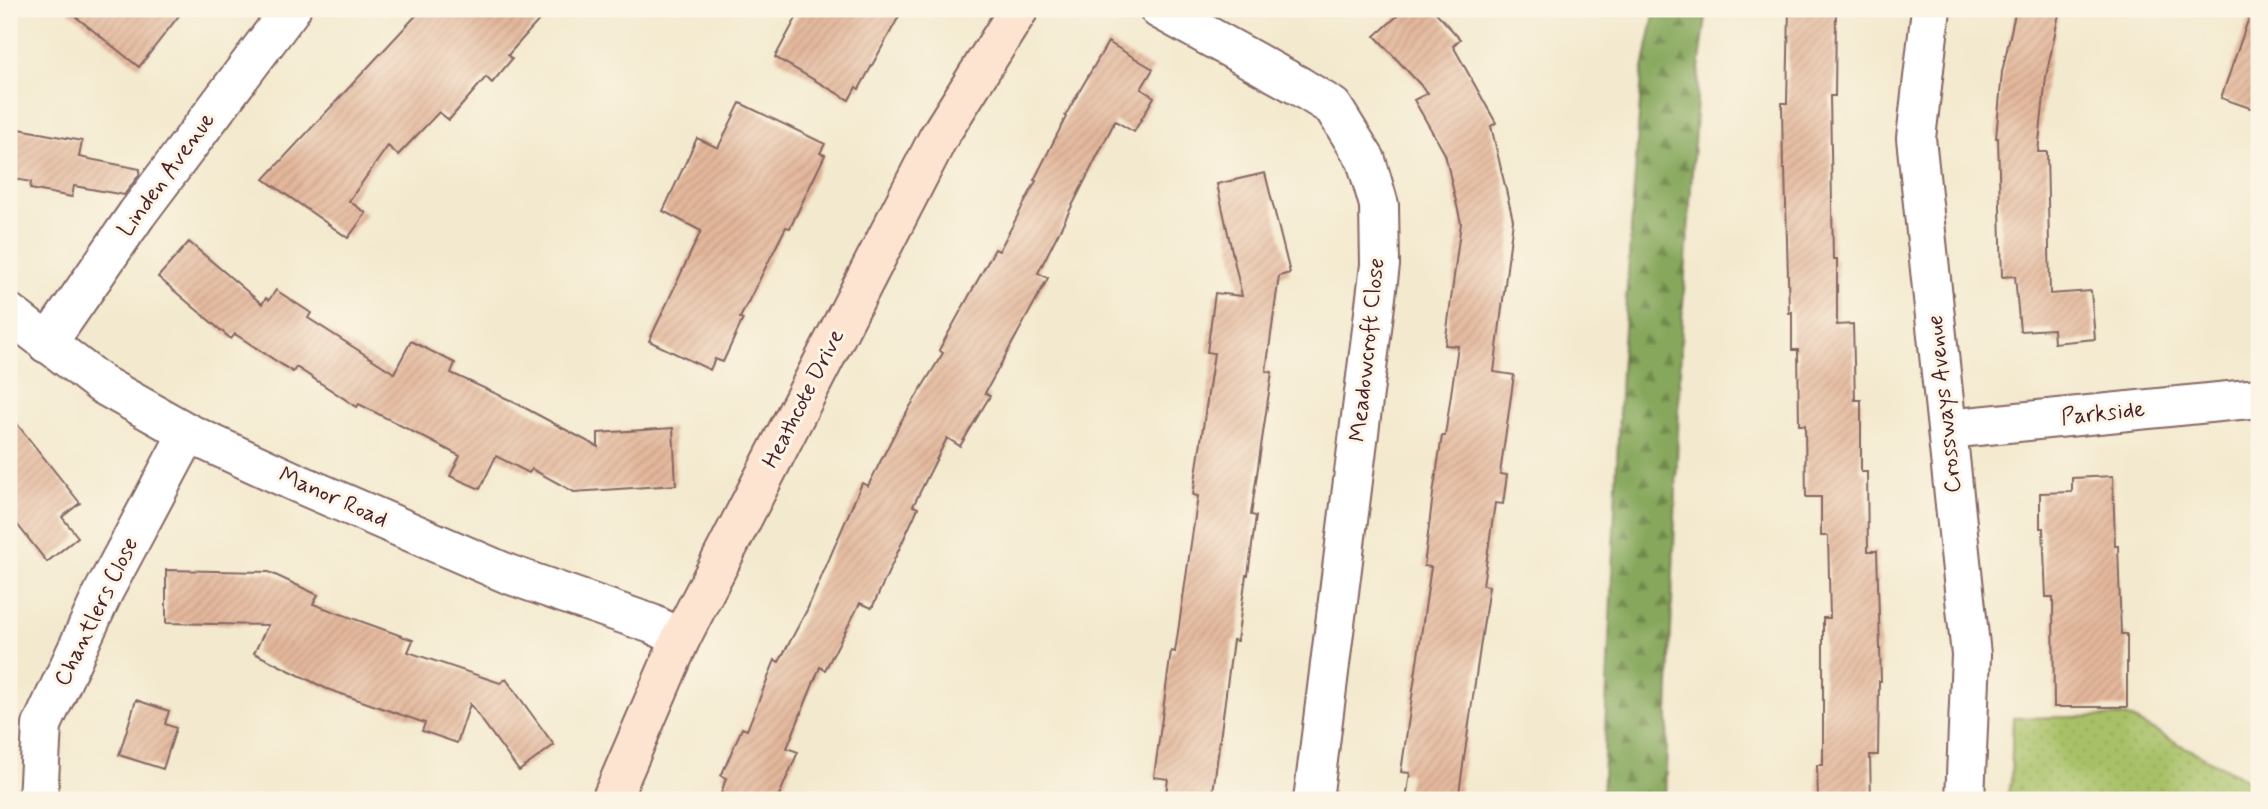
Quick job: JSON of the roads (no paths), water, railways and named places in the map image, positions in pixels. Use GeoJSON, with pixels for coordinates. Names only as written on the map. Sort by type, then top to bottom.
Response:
{"type":"FeatureCollection","features":[{"type":"Feature","properties":{"kind":"street","name":"Linden Avenue"},"geometry":{"type":"LineString","coordinates":[[47,344],[137,214],[291,9]]}},
{"type":"Feature","properties":{"kind":"street","name":"Heathcote Drive"},"geometry":{"type":"LineString","coordinates":[[611,800],[681,638],[938,138],[1019,9]]}},
{"type":"Feature","properties":{"kind":"street","name":"Meadowcroft Close"},"geometry":{"type":"LineString","coordinates":[[1160,9],[1333,107],[1366,160],[1379,205],[1380,265],[1312,800]]}},
{"type":"Feature","properties":{"kind":"street","name":"Crossways Avenue"},"geometry":{"type":"LineString","coordinates":[[1931,9],[1916,138],[1971,655],[1965,800]]}},
{"type":"Feature","properties":{"kind":"street","name":"Manor Road"},"geometry":{"type":"LineString","coordinates":[[9,313],[101,384],[188,433],[508,574],[652,624],[681,638]]}},
{"type":"Feature","properties":{"kind":"street","name":"Parkside"},"geometry":{"type":"LineString","coordinates":[[1947,429],[2259,398]]}},
{"type":"Feature","properties":{"kind":"street","name":"Chantlers Close"},"geometry":{"type":"LineString","coordinates":[[38,800],[42,725],[104,591],[188,433]]}}]}
